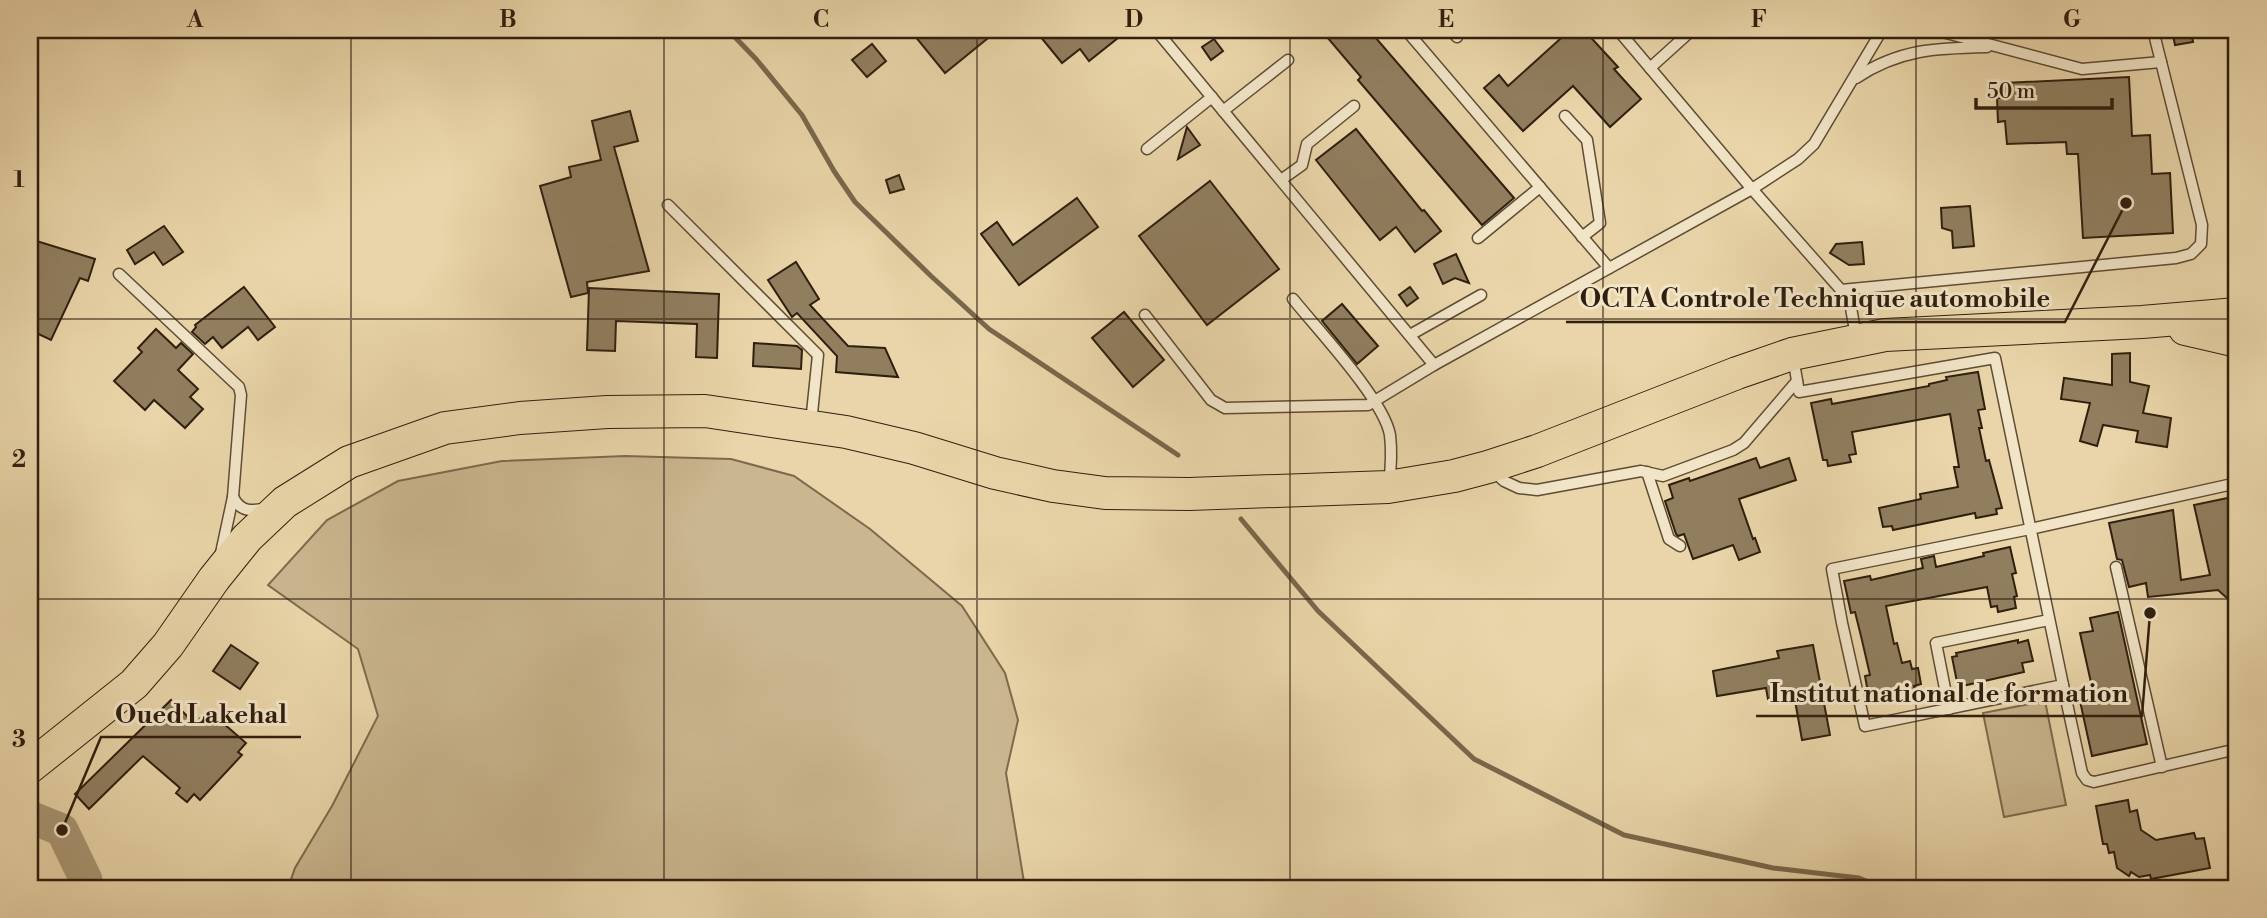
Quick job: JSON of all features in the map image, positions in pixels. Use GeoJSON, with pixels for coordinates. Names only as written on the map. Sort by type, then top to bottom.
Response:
{"type":"FeatureCollection","features":[{"type":"Feature","properties":{"kind":"main road"},"geometry":{"type":"LineString","coordinates":[[30,767],[134,684],[168,645],[247,538],[283,504],[349,462],[445,428],[520,418],[595,413],[705,411],[811,425],[914,448],[995,473],[1105,494],[1388,487],[1454,476],[1488,467],[1537,451],[1737,373],[1795,367],[1856,339],[1885,335],[1992,343],[2142,322],[2237,314]]}},
{"type":"Feature","properties":{"kind":"main road"},"geometry":{"type":"LineString","coordinates":[[2142,322],[2208,333],[2237,341]]}},
{"type":"Feature","properties":{"kind":"lane"},"geometry":{"type":"LineString","coordinates":[[1156,30],[1434,365]]}},
{"type":"Feature","properties":{"kind":"lane"},"geometry":{"type":"LineString","coordinates":[[1406,30],[1609,268]]}},
{"type":"Feature","properties":{"kind":"lane"},"geometry":{"type":"LineString","coordinates":[[1618,30],[1841,290],[1851,308],[1856,339]]}},
{"type":"Feature","properties":{"kind":"lane"},"geometry":{"type":"LineString","coordinates":[[1650,68],[1692,30]]}},
{"type":"Feature","properties":{"kind":"lane"},"geometry":{"type":"LineString","coordinates":[[1145,316],[1211,400],[1225,408],[1368,405],[1434,365],[1752,188],[1798,159],[1814,144],[1881,30]]}},
{"type":"Feature","properties":{"kind":"lane"},"geometry":{"type":"LineString","coordinates":[[1935,30],[2082,69],[2161,62]]}},
{"type":"Feature","properties":{"kind":"lane"},"geometry":{"type":"LineString","coordinates":[[1841,290],[2176,258],[2191,254],[2201,244],[2202,225],[2153,30]]}},
{"type":"Feature","properties":{"kind":"lane"},"geometry":{"type":"LineString","coordinates":[[1851,82],[1875,66],[1916,51],[2001,47]]}},
{"type":"Feature","properties":{"kind":"lane"},"geometry":{"type":"LineString","coordinates":[[1223,111],[1288,60]]}},
{"type":"Feature","properties":{"kind":"lane"},"geometry":{"type":"LineString","coordinates":[[1147,149],[1212,97]]}},
{"type":"Feature","properties":{"kind":"lane"},"geometry":{"type":"LineString","coordinates":[[1281,180],[1302,164],[1307,144],[1354,106]]}},
{"type":"Feature","properties":{"kind":"lane"},"geometry":{"type":"LineString","coordinates":[[1565,116],[1587,141],[1600,223],[1582,237]]}},
{"type":"Feature","properties":{"kind":"lane"},"geometry":{"type":"LineString","coordinates":[[1478,239],[1540,187]]}},
{"type":"Feature","properties":{"kind":"lane"},"geometry":{"type":"LineString","coordinates":[[668,205],[818,355],[811,425]]}},
{"type":"Feature","properties":{"kind":"lane"},"geometry":{"type":"LineString","coordinates":[[119,274],[239,387],[241,395],[233,497],[215,579]]}},
{"type":"Feature","properties":{"kind":"lane"},"geometry":{"type":"LineString","coordinates":[[1410,335],[1480,295]]}},
{"type":"Feature","properties":{"kind":"lane"},"geometry":{"type":"LineString","coordinates":[[1293,299],[1375,401],[1390,433],[1388,487]]}},
{"type":"Feature","properties":{"kind":"lane"},"geometry":{"type":"LineString","coordinates":[[1795,367],[1799,393],[1992,343],[2082,774],[2087,780],[2094,782],[2237,749]]}},
{"type":"Feature","properties":{"kind":"lane"},"geometry":{"type":"LineString","coordinates":[[1488,467],[1504,481],[1519,488],[1537,490],[1641,471],[1663,475],[1733,450],[1744,443],[1795,367]]}},
{"type":"Feature","properties":{"kind":"lane"},"geometry":{"type":"LineString","coordinates":[[1647,472],[1669,539],[1680,546]]}},
{"type":"Feature","properties":{"kind":"lane"},"geometry":{"type":"LineString","coordinates":[[2063,685],[1865,726],[1832,569],[2030,530],[2237,483]]}},
{"type":"Feature","properties":{"kind":"lane"},"geometry":{"type":"LineString","coordinates":[[233,497],[237,506],[245,511],[283,504]]}},
{"type":"Feature","properties":{"kind":"lane"},"geometry":{"type":"LineString","coordinates":[[2116,567],[2162,767]]}},
{"type":"Feature","properties":{"kind":"lane"},"geometry":{"type":"LineString","coordinates":[[1950,709],[1936,643],[2049,620]]}},
{"type":"Feature","properties":{"kind":"shaded area"},"geometry":{"type":"Polygon","coordinates":[[[625,456],[731,459],[794,476],[870,529],[962,606],[1005,673],[1018,720],[1006,773],[1025,888],[288,888],[295,868],[332,806],[378,716],[358,649],[268,585],[327,520],[398,481],[502,461],[625,456]]]}},
{"type":"Feature","properties":{"kind":"shaded area"},"geometry":{"type":"Polygon","coordinates":[[[2045,701],[2066,805],[2004,817],[1983,713],[2045,701]]]}},
{"type":"Feature","properties":{"kind":"building"},"geometry":{"type":"Polygon","coordinates":[[[910,30],[998,30],[945,73],[910,30]]]}},
{"type":"Feature","properties":{"kind":"building"},"geometry":{"type":"Polygon","coordinates":[[[1035,30],[1128,30],[1089,61],[1080,49],[1062,63],[1035,30]]]}},
{"type":"Feature","properties":{"kind":"building"},"geometry":{"type":"Polygon","coordinates":[[[1321,30],[1369,30],[1514,198],[1482,225],[1358,80],[1361,77],[1321,30]]]}},
{"type":"Feature","properties":{"kind":"building"},"geometry":{"type":"Polygon","coordinates":[[[1570,30],[1584,30],[1618,67],[1614,69],[1641,99],[1610,127],[1573,86],[1523,131],[1484,88],[1499,75],[1508,86],[1570,30]]]}},
{"type":"Feature","properties":{"kind":"building"},"geometry":{"type":"Polygon","coordinates":[[[2172,30],[2191,30],[2193,42],[2175,45],[2172,30]]]}},
{"type":"Feature","properties":{"kind":"building"},"geometry":{"type":"Polygon","coordinates":[[[1214,39],[1223,51],[1211,60],[1202,47],[1214,39]]]}},
{"type":"Feature","properties":{"kind":"building"},"geometry":{"type":"Polygon","coordinates":[[[872,44],[886,61],[867,77],[852,60],[872,44]]]}},
{"type":"Feature","properties":{"kind":"building"},"geometry":{"type":"Polygon","coordinates":[[[2129,77],[2132,136],[2150,135],[2152,174],[2170,173],[2173,233],[2083,238],[2078,154],[2067,154],[2066,142],[2007,144],[2005,121],[1998,122],[1997,98],[2004,98],[2004,83],[2129,77]]]}},
{"type":"Feature","properties":{"kind":"building"},"geometry":{"type":"Polygon","coordinates":[[[630,111],[638,141],[614,147],[649,271],[587,282],[588,293],[571,297],[540,186],[571,177],[569,167],[601,160],[592,121],[630,111]]]}},
{"type":"Feature","properties":{"kind":"building"},"geometry":{"type":"Polygon","coordinates":[[[1187,127],[1200,145],[1178,159],[1187,127]]]}},
{"type":"Feature","properties":{"kind":"building"},"geometry":{"type":"Polygon","coordinates":[[[1356,129],[1441,231],[1415,252],[1396,227],[1380,240],[1316,160],[1356,129]]]}},
{"type":"Feature","properties":{"kind":"building"},"geometry":{"type":"Polygon","coordinates":[[[899,175],[904,189],[890,193],[886,180],[899,175]]]}},
{"type":"Feature","properties":{"kind":"building"},"geometry":{"type":"Polygon","coordinates":[[[1210,181],[1279,269],[1207,325],[1139,236],[1210,181]]]}},
{"type":"Feature","properties":{"kind":"building"},"geometry":{"type":"Polygon","coordinates":[[[1077,198],[1098,227],[1019,285],[981,234],[997,222],[1013,245],[1077,198]]]}},
{"type":"Feature","properties":{"kind":"building"},"geometry":{"type":"Polygon","coordinates":[[[1970,206],[1974,246],[1953,248],[1952,231],[1942,228],[1941,208],[1970,206]]]}},
{"type":"Feature","properties":{"kind":"building"},"geometry":{"type":"Polygon","coordinates":[[[164,226],[183,252],[163,265],[154,252],[135,264],[127,250],[164,226]]]}},
{"type":"Feature","properties":{"kind":"building"},"geometry":{"type":"Polygon","coordinates":[[[30,239],[95,259],[88,281],[80,278],[51,340],[30,330],[30,239]]]}},
{"type":"Feature","properties":{"kind":"building"},"geometry":{"type":"Polygon","coordinates":[[[1862,242],[1864,264],[1849,265],[1830,253],[1836,244],[1862,242]]]}},
{"type":"Feature","properties":{"kind":"building"},"geometry":{"type":"Polygon","coordinates":[[[1456,254],[1469,283],[1455,278],[1443,284],[1434,264],[1456,254]]]}},
{"type":"Feature","properties":{"kind":"building"},"geometry":{"type":"Polygon","coordinates":[[[796,262],[819,299],[810,305],[848,346],[885,348],[898,377],[836,372],[837,356],[797,313],[792,317],[768,280],[796,262]]]}},
{"type":"Feature","properties":{"kind":"building"},"geometry":{"type":"Polygon","coordinates":[[[244,287],[275,327],[258,340],[248,327],[222,348],[213,337],[205,344],[192,332],[195,325],[244,287]]]}},
{"type":"Feature","properties":{"kind":"building"},"geometry":{"type":"Polygon","coordinates":[[[1410,287],[1418,298],[1407,306],[1399,295],[1410,287]]]}},
{"type":"Feature","properties":{"kind":"building"},"geometry":{"type":"Polygon","coordinates":[[[589,288],[719,294],[717,358],[696,357],[697,324],[616,321],[615,351],[587,350],[589,288]]]}},
{"type":"Feature","properties":{"kind":"building"},"geometry":{"type":"Polygon","coordinates":[[[1342,304],[1378,346],[1357,364],[1322,321],[1342,304]]]}},
{"type":"Feature","properties":{"kind":"building"},"geometry":{"type":"Polygon","coordinates":[[[1124,312],[1164,360],[1133,387],[1092,338],[1124,312]]]}},
{"type":"Feature","properties":{"kind":"building"},"geometry":{"type":"Polygon","coordinates":[[[156,329],[176,348],[181,343],[193,354],[178,370],[198,389],[190,397],[203,409],[185,428],[154,400],[145,410],[114,381],[142,352],[138,348],[156,329]]]}},
{"type":"Feature","properties":{"kind":"building"},"geometry":{"type":"Polygon","coordinates":[[[754,343],[797,346],[802,350],[801,369],[753,366],[754,343]]]}},
{"type":"Feature","properties":{"kind":"building"},"geometry":{"type":"Polygon","coordinates":[[[2130,353],[2130,382],[2149,386],[2143,413],[2171,418],[2167,447],[2136,442],[2138,431],[2103,425],[2097,446],[2080,441],[2090,403],[2061,399],[2064,378],[2112,385],[2112,354],[2130,353]]]}},
{"type":"Feature","properties":{"kind":"building"},"geometry":{"type":"Polygon","coordinates":[[[1978,372],[1985,409],[1978,410],[1982,428],[1979,428],[1986,461],[1989,460],[2002,508],[1996,509],[1997,514],[1976,518],[1975,513],[1893,530],[1892,526],[1883,527],[1879,508],[1921,499],[1920,494],[1958,487],[1954,467],[1959,467],[1950,414],[1852,432],[1856,454],[1849,455],[1851,462],[1828,466],[1827,460],[1823,460],[1811,403],[1831,399],[1832,404],[1929,386],[1947,380],[1946,377],[1978,372]]]}},
{"type":"Feature","properties":{"kind":"building"},"geometry":{"type":"Polygon","coordinates":[[[1756,458],[1760,468],[1789,458],[1796,480],[1739,499],[1760,552],[1739,560],[1733,545],[1693,559],[1684,534],[1676,534],[1665,501],[1673,498],[1669,485],[1689,478],[1690,481],[1756,458]]]}},
{"type":"Feature","properties":{"kind":"building"},"geometry":{"type":"Polygon","coordinates":[[[2237,496],[2237,607],[2218,590],[2148,597],[2146,583],[2129,587],[2122,560],[2117,559],[2109,523],[2173,510],[2181,580],[2210,575],[2194,505],[2237,496]]]}},
{"type":"Feature","properties":{"kind":"building"},"geometry":{"type":"Polygon","coordinates":[[[2010,547],[2016,573],[2012,574],[2017,596],[2014,597],[2016,608],[1998,612],[1997,606],[1991,607],[1987,587],[1886,606],[1894,644],[1897,643],[1902,663],[1910,661],[1912,669],[1918,668],[1921,684],[1914,686],[1915,690],[1898,694],[1899,699],[1878,703],[1877,696],[1869,698],[1865,676],[1870,675],[1855,612],[1851,613],[1844,581],[1870,576],[1871,580],[1923,568],[1921,559],[1934,556],[1936,567],[2010,547]]]}},
{"type":"Feature","properties":{"kind":"building"},"geometry":{"type":"Polygon","coordinates":[[[2118,612],[2147,744],[2092,756],[2078,692],[2092,687],[2080,633],[2093,631],[2090,618],[2118,612]]]}},
{"type":"Feature","properties":{"kind":"building"},"geometry":{"type":"Polygon","coordinates":[[[2018,640],[2018,643],[2028,640],[2033,661],[2022,663],[2024,672],[1958,687],[1952,657],[1957,656],[1956,653],[2018,640]]]}},
{"type":"Feature","properties":{"kind":"building"},"geometry":{"type":"Polygon","coordinates":[[[231,645],[258,663],[240,689],[213,671],[231,645]]]}},
{"type":"Feature","properties":{"kind":"building"},"geometry":{"type":"Polygon","coordinates":[[[1813,645],[1830,735],[1802,740],[1794,695],[1768,699],[1766,688],[1717,696],[1713,671],[1779,658],[1777,651],[1813,645]]]}},
{"type":"Feature","properties":{"kind":"building"},"geometry":{"type":"Polygon","coordinates":[[[171,700],[195,724],[208,710],[246,743],[238,752],[242,755],[200,800],[194,794],[187,802],[176,793],[180,788],[143,756],[89,809],[75,794],[171,700]]]}},
{"type":"Feature","properties":{"kind":"building"},"geometry":{"type":"Polygon","coordinates":[[[2128,800],[2130,812],[2137,810],[2141,830],[2156,840],[2194,833],[2196,839],[2204,838],[2210,868],[2151,879],[2150,875],[2139,877],[2131,872],[2129,876],[2117,868],[2114,852],[2109,853],[2107,844],[2103,844],[2096,806],[2128,800]]]}},
{"type":"Feature","properties":{"kind":"waterway"},"geometry":{"type":"LineString","coordinates":[[728,30],[802,115],[855,202],[931,276],[989,329],[1178,455]]}},
{"type":"Feature","properties":{"kind":"waterway"},"geometry":{"type":"LineString","coordinates":[[1241,519],[1318,611],[1474,759],[1624,835],[1773,868],[1859,878],[1882,888]]}},
{"type":"Feature","properties":{"kind":"waterway"},"geometry":{"type":"LineString","coordinates":[[30,817],[62,830],[86,880],[86,888]]}},
{"type":"Feature","properties":{"kind":"place","name":"OCTA Controle Technique automobile"},"geometry":{"type":"Point","coordinates":[2126,203]}},
{"type":"Feature","properties":{"kind":"place","name":"Institut national de formation"},"geometry":{"type":"Point","coordinates":[2150,613]}},
{"type":"Feature","properties":{"kind":"place","name":"Oued Lakehal"},"geometry":{"type":"Point","coordinates":[62,830]}}]}
